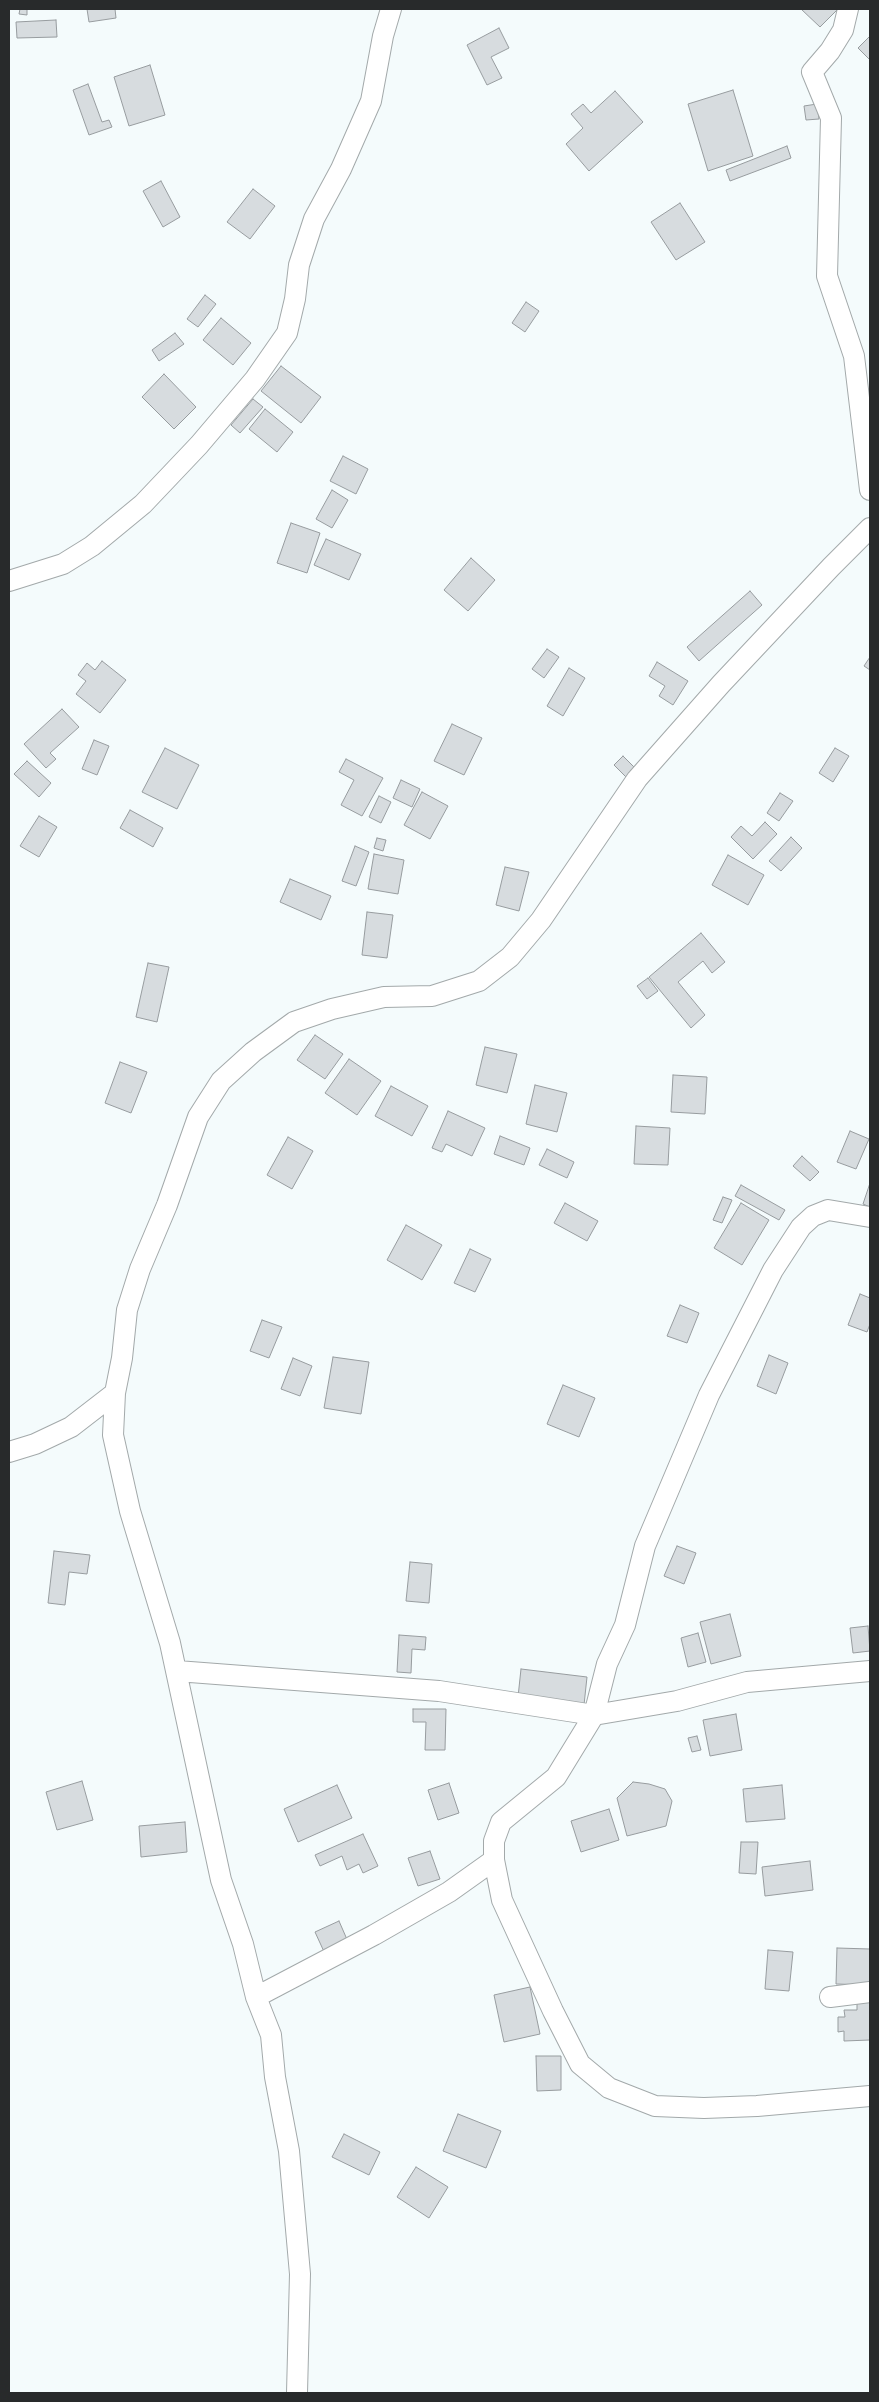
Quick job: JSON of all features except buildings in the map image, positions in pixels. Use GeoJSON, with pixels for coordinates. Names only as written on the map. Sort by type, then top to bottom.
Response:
{"type":"FeatureCollection","features":[{"type":"Feature","properties":{"kind":"street"},"geometry":{"type":"LineString","coordinates":[[9,581],[63,564],[92,546],[143,504],[200,445],[255,379],[287,332],[295,299],[299,265],[314,220],[341,169],[371,101],[383,36],[391,9]]}},
{"type":"Feature","properties":{"kind":"street"},"geometry":{"type":"LineString","coordinates":[[848,9],[843,30],[830,51],[812,72],[831,118],[827,276],[854,356],[870,490]]}},
{"type":"Feature","properties":{"kind":"street"},"geometry":{"type":"LineString","coordinates":[[297,2393],[300,2274],[289,2151],[275,2077],[271,2035],[256,1998],[243,1944],[221,1880],[193,1758],[177,1671],[130,1511],[113,1435],[115,1393],[122,1358],[127,1310],[140,1269],[167,1206],[198,1117],[222,1081],[254,1052],[294,1022],[332,1009],[384,997],[432,996],[479,981],[510,957],[541,920],[637,779],[721,684],[870,528]]}},
{"type":"Feature","properties":{"kind":"street"},"geometry":{"type":"LineString","coordinates":[[870,1217],[828,1210],[814,1216],[801,1227],[772,1270],[709,1395],[645,1546],[626,1624],[607,1664],[594,1716],[556,1777],[501,1822],[494,1841],[494,1860],[502,1900],[553,2011],[580,2064],[608,2088],[655,2106],[704,2108],[757,2106],[870,2096]]}},
{"type":"Feature","properties":{"kind":"street"},"geometry":{"type":"LineString","coordinates":[[9,1452],[35,1444],[71,1427],[115,1393]]}},
{"type":"Feature","properties":{"kind":"street"},"geometry":{"type":"LineString","coordinates":[[177,1671],[439,1691],[594,1716],[677,1701],[747,1682],[870,1671]]}},
{"type":"Feature","properties":{"kind":"street"},"geometry":{"type":"LineString","coordinates":[[256,1998],[440,1896],[494,1860]]}},
{"type":"Feature","properties":{"kind":"street"},"geometry":{"type":"LineString","coordinates":[[830,1997],[870,1992]]}}]}
